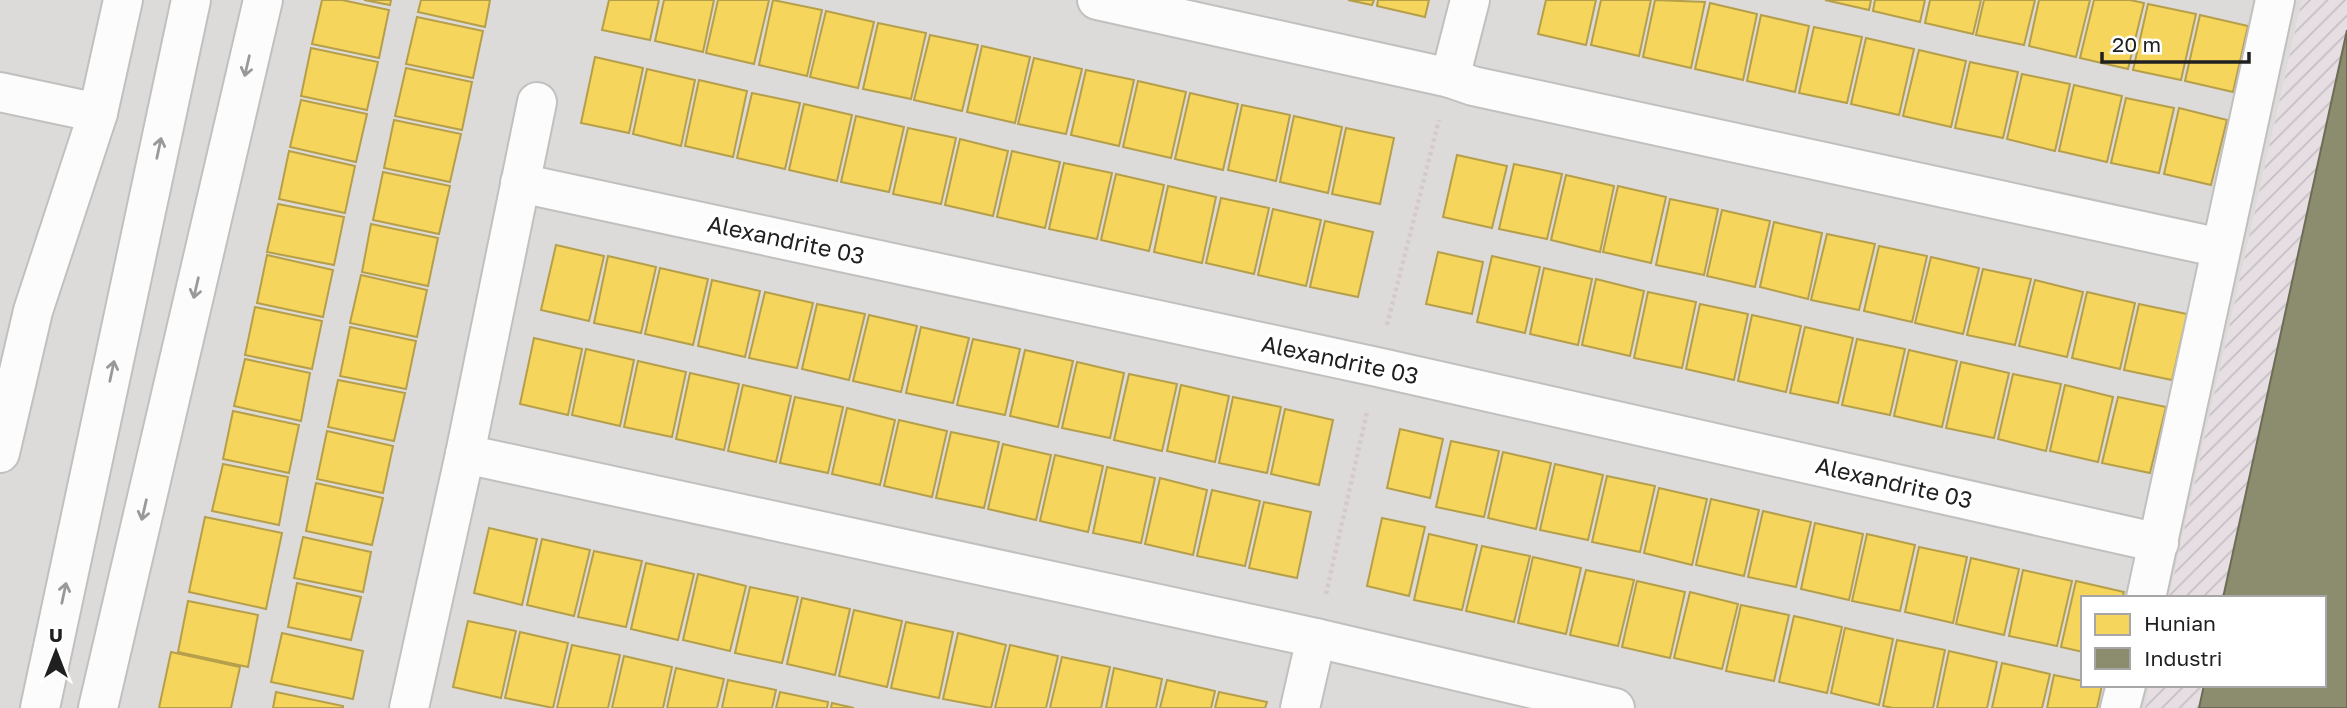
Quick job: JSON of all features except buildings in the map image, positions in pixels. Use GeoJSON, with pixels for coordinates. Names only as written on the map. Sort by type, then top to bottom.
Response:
{"type":"FeatureCollection","features":[{"type":"Feature","properties":{"kind":"street"},"geometry":{"type":"LineString","coordinates":[[0,453],[16,307],[98,113],[123,0]]}},
{"type":"Feature","properties":{"kind":"street"},"geometry":{"type":"LineString","coordinates":[[40,708],[191,0]]}},
{"type":"Feature","properties":{"kind":"street"},"geometry":{"type":"LineString","coordinates":[[98,708],[263,0]]}},
{"type":"Feature","properties":{"kind":"street"},"geometry":{"type":"LineString","coordinates":[[1097,0],[1450,78],[1486,89],[2221,248]]}},
{"type":"Feature","properties":{"kind":"street"},"geometry":{"type":"LineString","coordinates":[[1450,78],[1470,0]]}},
{"type":"Feature","properties":{"kind":"street"},"geometry":{"type":"LineString","coordinates":[[2146,596],[2275,0]]}},
{"type":"Feature","properties":{"kind":"street"},"geometry":{"type":"LineString","coordinates":[[0,92],[98,113]]}},
{"type":"Feature","properties":{"kind":"street"},"geometry":{"type":"LineString","coordinates":[[409,708],[465,454],[537,102]]}},
{"type":"Feature","properties":{"kind":"street","name":"Alexandrite 03"},"geometry":{"type":"LineString","coordinates":[[520,183],[1377,367],[2159,543]]}},
{"type":"Feature","properties":{"kind":"street"},"geometry":{"type":"LineString","coordinates":[[465,454],[1316,638],[1615,708]]}},
{"type":"Feature","properties":{"kind":"street"},"geometry":{"type":"LineString","coordinates":[[1300,708],[1316,638]]}},
{"type":"Feature","properties":{"kind":"street"},"geometry":{"type":"LineString","coordinates":[[2120,708],[2125,687]]}},
{"type":"Feature","properties":{"kind":"shaded area"},"geometry":{"type":"Polygon","coordinates":[[[0,0],[2302,0],[2169,596],[2081,596],[2081,687],[2150,687],[2145,708],[0,708],[0,0]]]}},
{"type":"Feature","properties":{"kind":"shaded area"},"geometry":{"type":"Polygon","coordinates":[[[2302,0],[2347,0],[2347,708],[2145,708],[2150,687],[2326,687],[2326,596],[2169,596],[2302,0]]]}}]}
